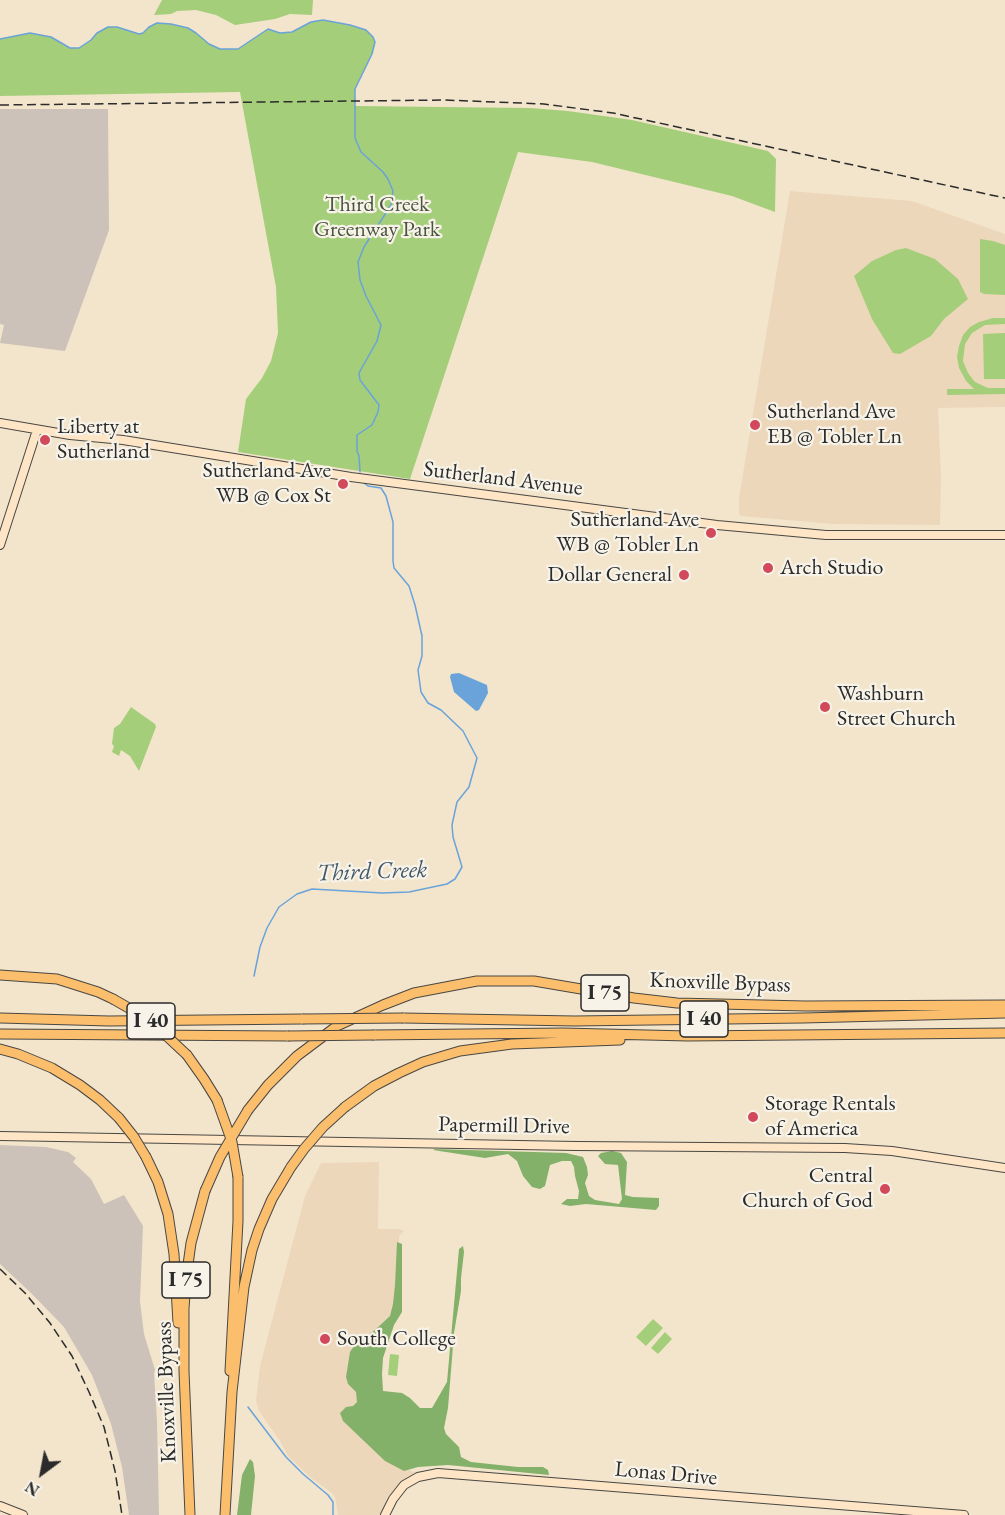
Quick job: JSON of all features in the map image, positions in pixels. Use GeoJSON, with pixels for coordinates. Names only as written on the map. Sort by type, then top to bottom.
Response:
{"type":"FeatureCollection","features":[{"type":"Feature","properties":{"kind":"highway"},"geometry":{"type":"LineString","coordinates":[[0,975],[57,979],[98,992],[141,1015],[187,1055],[217,1100],[232,1142],[238,1177],[238,1221],[230,1365],[232,1392]]}},
{"type":"Feature","properties":{"kind":"highway","name":"Knoxville Bypass"},"geometry":{"type":"LineString","coordinates":[[190,1515],[184,1371],[184,1309],[191,1243],[205,1191],[220,1157],[248,1110],[268,1085],[297,1056],[337,1026],[414,993],[477,981],[534,981],[677,1003],[1005,1005]]}},
{"type":"Feature","properties":{"kind":"highway","name":"I 40"},"geometry":{"type":"LineString","coordinates":[[0,1018],[109,1021],[403,1018],[575,1021],[1005,1013]]}},
{"type":"Feature","properties":{"kind":"highway","name":"I 40"},"geometry":{"type":"LineString","coordinates":[[0,1034],[288,1036],[563,1033],[688,1036],[1005,1033]]}},
{"type":"Feature","properties":{"kind":"highway","name":"I 75"},"geometry":{"type":"LineString","coordinates":[[225,1515],[232,1392],[244,1287],[252,1250],[272,1199],[291,1167],[323,1127],[345,1107],[374,1086],[399,1072],[460,1051],[512,1044],[688,1036]]}},
{"type":"Feature","properties":{"kind":"highway"},"geometry":{"type":"LineString","coordinates":[[0,1049],[52,1068],[80,1085],[119,1118],[146,1156],[158,1182],[168,1214],[174,1254],[178,1326],[184,1371]]}},
{"type":"Feature","properties":{"kind":"street","name":"Sutherland Avenue"},"geometry":{"type":"LineString","coordinates":[[0,423],[351,477],[717,525],[826,535],[1005,535]]}},
{"type":"Feature","properties":{"kind":"street"},"geometry":{"type":"LineString","coordinates":[[0,545],[37,430]]}},
{"type":"Feature","properties":{"kind":"street","name":"Papermill Drive"},"geometry":{"type":"LineString","coordinates":[[0,1136],[845,1148],[892,1151],[1005,1168]]}},
{"type":"Feature","properties":{"kind":"street","name":"Lonas Drive"},"geometry":{"type":"LineString","coordinates":[[385,1515],[393,1498],[405,1485],[418,1477],[438,1473],[964,1515]]}},
{"type":"Feature","properties":{"kind":"street"},"geometry":{"type":"LineString","coordinates":[[0,1506],[22,1515]]}},
{"type":"Feature","properties":{"kind":"shaded area"},"geometry":{"type":"Polygon","coordinates":[[[0,109],[108,109],[109,230],[65,351],[0,343],[4,325],[0,324],[0,109]]]}},
{"type":"Feature","properties":{"kind":"shaded area"},"geometry":{"type":"Polygon","coordinates":[[[790,191],[912,201],[1005,234],[1005,407],[938,408],[941,476],[940,525],[833,524],[739,514],[739,498],[790,191]]]}},
{"type":"Feature","properties":{"kind":"shaded area"},"geometry":{"type":"Polygon","coordinates":[[[0,1145],[46,1147],[68,1152],[76,1158],[73,1162],[91,1179],[104,1204],[124,1195],[143,1226],[140,1301],[144,1334],[155,1370],[159,1515],[129,1515],[122,1467],[111,1424],[92,1375],[64,1327],[0,1264],[0,1145]]]}},
{"type":"Feature","properties":{"kind":"shaded area","name":"South College"},"geometry":{"type":"Polygon","coordinates":[[[379,1162],[378,1229],[404,1231],[399,1236],[399,1278],[379,1370],[398,1464],[413,1472],[422,1471],[404,1481],[387,1497],[381,1515],[338,1515],[335,1497],[332,1493],[311,1478],[288,1456],[259,1411],[256,1401],[260,1366],[305,1196],[321,1163],[379,1162]]]}},
{"type":"Feature","properties":{"kind":"green space"},"geometry":{"type":"Polygon","coordinates":[[[162,0],[313,0],[312,15],[290,14],[275,19],[235,25],[216,15],[196,10],[154,15],[162,0]]]}},
{"type":"Feature","properties":{"kind":"green space","name":"Third Creek Greenway Park"},"geometry":{"type":"Polygon","coordinates":[[[323,20],[366,30],[375,42],[372,54],[355,89],[355,106],[530,108],[568,111],[632,120],[768,151],[776,159],[775,212],[732,196],[592,162],[518,152],[410,479],[238,452],[246,399],[262,378],[271,361],[278,333],[276,287],[240,92],[0,96],[0,39],[30,33],[51,37],[70,48],[79,48],[108,27],[117,27],[139,34],[157,23],[188,28],[209,44],[220,49],[238,49],[268,29],[280,33],[292,32],[311,22],[323,20]]]}},
{"type":"Feature","properties":{"kind":"green space"},"geometry":{"type":"Polygon","coordinates":[[[980,239],[1005,245],[1005,295],[980,292],[980,239]]]}},
{"type":"Feature","properties":{"kind":"green space"},"geometry":{"type":"Polygon","coordinates":[[[906,248],[935,259],[958,279],[968,299],[944,319],[931,336],[900,354],[893,353],[872,319],[854,276],[872,261],[906,248]]]}},
{"type":"Feature","properties":{"kind":"green space"},"geometry":{"type":"Polygon","coordinates":[[[993,318],[1005,318],[1005,324],[985,325],[972,333],[965,344],[963,361],[975,382],[988,388],[1005,388],[1005,394],[947,395],[947,389],[974,389],[966,381],[959,368],[957,357],[959,346],[963,335],[970,327],[993,318]]]}},
{"type":"Feature","properties":{"kind":"green space"},"geometry":{"type":"Polygon","coordinates":[[[1005,333],[1005,379],[984,379],[983,334],[1005,333]]]}},
{"type":"Feature","properties":{"kind":"green space"},"geometry":{"type":"Polygon","coordinates":[[[131,707],[156,727],[139,771],[130,756],[121,750],[119,756],[112,752],[114,728],[120,724],[131,707]]]}},
{"type":"Feature","properties":{"kind":"green space"},"geometry":{"type":"Polygon","coordinates":[[[433,1150],[566,1153],[583,1157],[587,1167],[588,1175],[585,1183],[589,1196],[595,1200],[619,1204],[622,1199],[618,1165],[605,1164],[598,1156],[601,1153],[612,1151],[621,1153],[627,1162],[625,1195],[659,1198],[659,1206],[656,1210],[561,1204],[567,1199],[578,1199],[579,1191],[571,1161],[550,1165],[545,1186],[540,1189],[532,1187],[523,1176],[517,1161],[508,1154],[485,1158],[433,1150]]]}},
{"type":"Feature","properties":{"kind":"green space"},"geometry":{"type":"Polygon","coordinates":[[[397,1242],[402,1244],[402,1312],[394,1325],[383,1358],[383,1391],[402,1393],[420,1408],[432,1408],[447,1382],[459,1249],[463,1246],[461,1291],[444,1428],[446,1434],[459,1447],[461,1457],[471,1462],[543,1467],[548,1470],[549,1475],[448,1465],[418,1467],[404,1471],[385,1461],[343,1421],[340,1413],[357,1402],[356,1392],[348,1384],[346,1377],[350,1352],[390,1316],[395,1285],[397,1242]]]}},
{"type":"Feature","properties":{"kind":"green space"},"geometry":{"type":"Polygon","coordinates":[[[653,1319],[663,1328],[646,1346],[636,1337],[653,1319]]]}},
{"type":"Feature","properties":{"kind":"green space"},"geometry":{"type":"Polygon","coordinates":[[[665,1332],[672,1339],[658,1354],[651,1348],[665,1332]]]}},
{"type":"Feature","properties":{"kind":"green space"},"geometry":{"type":"Polygon","coordinates":[[[390,1354],[399,1355],[397,1376],[388,1375],[390,1354]]]}},
{"type":"Feature","properties":{"kind":"green space"},"geometry":{"type":"Polygon","coordinates":[[[250,1459],[253,1462],[255,1476],[251,1515],[237,1515],[242,1475],[250,1459]]]}},
{"type":"Feature","properties":{"kind":"water"},"geometry":{"type":"Polygon","coordinates":[[[459,673],[487,685],[488,693],[479,710],[476,711],[454,692],[450,677],[451,674],[459,673]]]}},
{"type":"Feature","properties":{"kind":"waterway","name":"Third Creek"},"geometry":{"type":"LineString","coordinates":[[0,39],[30,33],[51,37],[70,48],[79,48],[108,27],[117,27],[139,34],[157,23],[188,28],[209,44],[220,49],[238,49],[268,29],[280,33],[292,32],[311,22],[323,20],[366,30],[373,37],[375,42],[372,54],[355,89],[355,138],[361,152],[383,172],[393,191],[391,205],[364,247],[358,262],[360,280],[381,325],[377,341],[359,373],[360,380],[379,405],[372,425],[357,435],[360,472]]}},
{"type":"Feature","properties":{"kind":"waterway","name":"Third Creek"},"geometry":{"type":"LineString","coordinates":[[254,976],[267,928],[279,907],[297,894],[312,889],[382,893],[409,892],[447,884],[455,879],[462,867],[453,837],[452,825],[457,802],[469,787],[477,758],[463,731],[441,710],[428,703],[421,692],[418,670],[422,656],[422,636],[409,586],[394,568],[393,522],[386,496],[381,488],[364,483]]}},
{"type":"Feature","properties":{"kind":"waterway","name":"Third Creek"},"geometry":{"type":"LineString","coordinates":[[248,1407],[286,1457],[328,1495],[333,1502],[333,1515]]}},
{"type":"Feature","properties":{"kind":"railway"},"geometry":{"type":"LineString","coordinates":[[0,105],[445,100],[544,104],[613,113],[1005,198]]}},
{"type":"Feature","properties":{"kind":"railway"},"geometry":{"type":"LineString","coordinates":[[0,1269],[25,1293],[50,1323],[72,1356],[104,1427],[115,1471],[122,1515]]}},
{"type":"Feature","properties":{"kind":"place","name":"Sutherland Ave EB @ Tobler Ln"},"geometry":{"type":"Point","coordinates":[755,425]}},
{"type":"Feature","properties":{"kind":"place","name":"Liberty at Sutherland"},"geometry":{"type":"Point","coordinates":[45,440]}},
{"type":"Feature","properties":{"kind":"place","name":"Sutherland Ave WB @ Cox St"},"geometry":{"type":"Point","coordinates":[343,484]}},
{"type":"Feature","properties":{"kind":"place","name":"Sutherland Ave WB @ Tobler Ln"},"geometry":{"type":"Point","coordinates":[711,533]}},
{"type":"Feature","properties":{"kind":"place","name":"Arch Studio"},"geometry":{"type":"Point","coordinates":[768,568]}},
{"type":"Feature","properties":{"kind":"place","name":"Dollar General"},"geometry":{"type":"Point","coordinates":[684,575]}},
{"type":"Feature","properties":{"kind":"place","name":"Washburn Street Church"},"geometry":{"type":"Point","coordinates":[825,707]}},
{"type":"Feature","properties":{"kind":"place","name":"Storage Rentals of America"},"geometry":{"type":"Point","coordinates":[753,1117]}},
{"type":"Feature","properties":{"kind":"place","name":"Central Church of God"},"geometry":{"type":"Point","coordinates":[885,1189]}},
{"type":"Feature","properties":{"kind":"place","name":"South College"},"geometry":{"type":"Point","coordinates":[325,1339]}}]}
